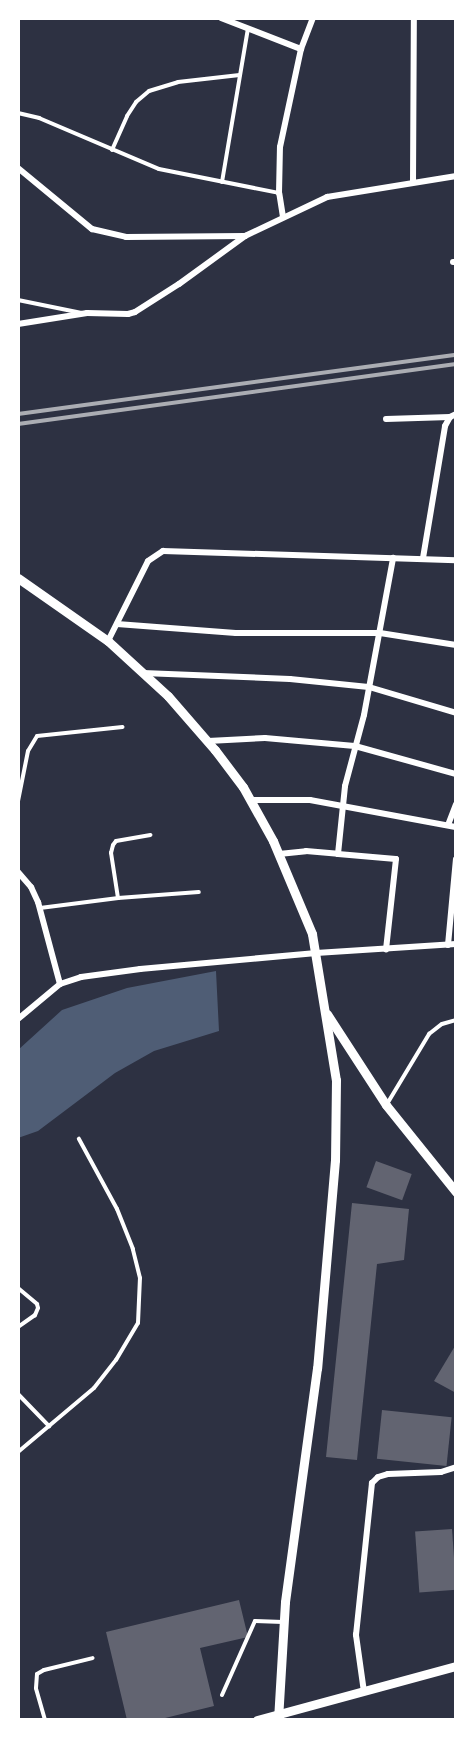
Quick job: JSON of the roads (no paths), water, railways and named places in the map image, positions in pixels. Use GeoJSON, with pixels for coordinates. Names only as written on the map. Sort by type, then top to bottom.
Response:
{"type":"FeatureCollection","features":[{"type":"Feature","properties":{"kind":"street"},"geometry":{"type":"LineString","coordinates":[[221,18],[301,49]]}},
{"type":"Feature","properties":{"kind":"street"},"geometry":{"type":"LineString","coordinates":[[283,218],[279,193],[280,147],[301,49],[313,18]]}},
{"type":"Feature","properties":{"kind":"street"},"geometry":{"type":"LineString","coordinates":[[413,182],[414,18]]}},
{"type":"Feature","properties":{"kind":"street"},"geometry":{"type":"LineString","coordinates":[[18,168],[92,229],[126,237],[245,236]]}},
{"type":"Feature","properties":{"kind":"street"},"geometry":{"type":"LineString","coordinates":[[18,324],[87,314],[135,312],[179,284],[245,236],[327,197],[456,176]]}},
{"type":"Feature","properties":{"kind":"street"},"geometry":{"type":"LineString","coordinates":[[386,419],[453,415]]}},
{"type":"Feature","properties":{"kind":"street"},"geometry":{"type":"LineString","coordinates":[[423,558],[445,426],[453,415]]}},
{"type":"Feature","properties":{"kind":"street"},"geometry":{"type":"LineString","coordinates":[[108,641],[148,561],[163,550],[456,560]]}},
{"type":"Feature","properties":{"kind":"street"},"geometry":{"type":"LineString","coordinates":[[339,854],[343,806],[380,633],[393,558]]}},
{"type":"Feature","properties":{"kind":"street"},"geometry":{"type":"LineString","coordinates":[[18,578],[108,641],[168,696],[208,741],[250,801],[279,854],[312,933],[336,1080],[335,1160],[317,1368],[284,1622],[278,1717]]}},
{"type":"Feature","properties":{"kind":"street"},"geometry":{"type":"LineString","coordinates":[[117,624],[236,633],[380,633],[456,645]]}},
{"type":"Feature","properties":{"kind":"street"},"geometry":{"type":"LineString","coordinates":[[143,673],[290,679],[369,687],[456,713]]}},
{"type":"Feature","properties":{"kind":"street"},"geometry":{"type":"LineString","coordinates":[[208,741],[265,738],[355,746],[456,774]]}},
{"type":"Feature","properties":{"kind":"street"},"geometry":{"type":"LineString","coordinates":[[250,801],[299,799],[456,827]]}},
{"type":"Feature","properties":{"kind":"street"},"geometry":{"type":"LineString","coordinates":[[448,825],[456,804]]}},
{"type":"Feature","properties":{"kind":"street"},"geometry":{"type":"LineString","coordinates":[[279,854],[306,851],[396,859],[386,949]]}},
{"type":"Feature","properties":{"kind":"street"},"geometry":{"type":"LineString","coordinates":[[448,945],[456,859]]}},
{"type":"Feature","properties":{"kind":"street"},"geometry":{"type":"LineString","coordinates":[[18,872],[31,887],[40,908],[60,984]]}},
{"type":"Feature","properties":{"kind":"street"},"geometry":{"type":"LineString","coordinates":[[18,1019],[60,984],[106,972],[316,953],[456,944]]}},
{"type":"Feature","properties":{"kind":"street"},"geometry":{"type":"LineString","coordinates":[[326,1012],[386,1105],[456,1192]]}},
{"type":"Feature","properties":{"kind":"street"},"geometry":{"type":"LineString","coordinates":[[364,1693],[356,1635],[372,1483],[378,1477],[388,1474],[441,1472],[456,1467]]}},
{"type":"Feature","properties":{"kind":"street"},"geometry":{"type":"LineString","coordinates":[[257,1720],[278,1717],[456,1666]]}},
{"type":"Feature","properties":{"kind":"lane"},"geometry":{"type":"LineString","coordinates":[[222,182],[248,27]]}},
{"type":"Feature","properties":{"kind":"lane"},"geometry":{"type":"LineString","coordinates":[[111,150],[136,102],[149,92],[178,82],[240,75]]}},
{"type":"Feature","properties":{"kind":"lane"},"geometry":{"type":"LineString","coordinates":[[18,113],[39,118],[159,169],[279,193]]}},
{"type":"Feature","properties":{"kind":"lane"},"geometry":{"type":"LineString","coordinates":[[18,300],[87,314]]}},
{"type":"Feature","properties":{"kind":"lane"},"geometry":{"type":"LineString","coordinates":[[18,801],[28,752],[37,736],[123,727]]}},
{"type":"Feature","properties":{"kind":"lane"},"geometry":{"type":"LineString","coordinates":[[118,898],[111,853],[112,844],[116,841],[150,835]]}},
{"type":"Feature","properties":{"kind":"lane"},"geometry":{"type":"LineString","coordinates":[[40,908],[118,898],[199,892]]}},
{"type":"Feature","properties":{"kind":"lane"},"geometry":{"type":"LineString","coordinates":[[386,1105],[429,1034],[442,1024],[456,1020]]}},
{"type":"Feature","properties":{"kind":"lane"},"geometry":{"type":"LineString","coordinates":[[18,1452],[94,1388],[116,1360],[138,1323],[141,1299],[140,1278],[133,1249],[117,1209],[79,1139]]}},
{"type":"Feature","properties":{"kind":"lane"},"geometry":{"type":"LineString","coordinates":[[18,1288],[37,1304],[38,1308],[34,1315],[18,1328]]}},
{"type":"Feature","properties":{"kind":"lane"},"geometry":{"type":"LineString","coordinates":[[18,1394],[49,1426]]}},
{"type":"Feature","properties":{"kind":"lane"},"geometry":{"type":"LineString","coordinates":[[222,1695],[255,1622],[284,1622]]}},
{"type":"Feature","properties":{"kind":"lane"},"geometry":{"type":"LineString","coordinates":[[45,1720],[36,1688],[38,1674],[44,1670],[93,1658]]}},
{"type":"Feature","properties":{"kind":"water"},"geometry":{"type":"Polygon","coordinates":[[[216,971],[219,1031],[154,1051],[115,1073],[38,1131],[18,1138],[18,1050],[62,1010],[127,988],[216,971]]]}},
{"type":"Feature","properties":{"kind":"railway"},"geometry":{"type":"LineString","coordinates":[[18,414],[456,355]]}},
{"type":"Feature","properties":{"kind":"railway"},"geometry":{"type":"LineString","coordinates":[[18,424],[456,364]]}}]}
